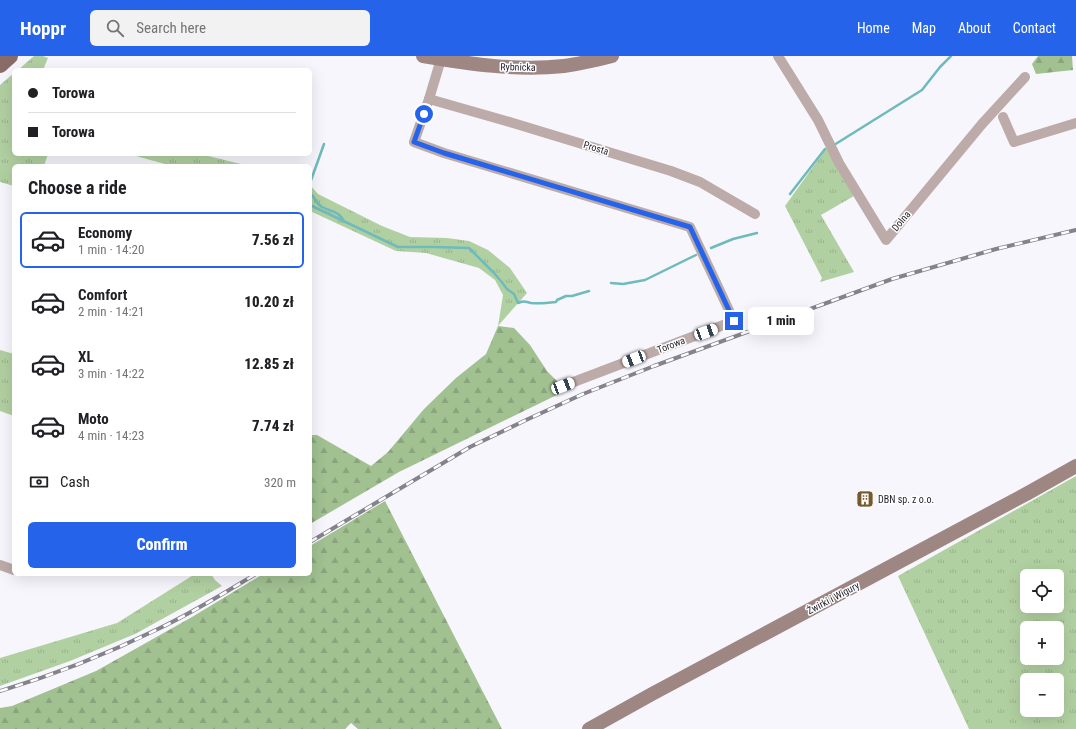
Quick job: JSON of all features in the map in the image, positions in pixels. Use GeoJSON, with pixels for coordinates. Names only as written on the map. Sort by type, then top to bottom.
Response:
{"type":"FeatureCollection","features":[{"type":"Feature","properties":{"kind":"main road"},"geometry":{"type":"LineString","coordinates":[[0,65],[10,56]]}},
{"type":"Feature","properties":{"kind":"street","name":"Rybnicka"},"geometry":{"type":"LineString","coordinates":[[423,56],[501,68],[565,66],[612,56]]}},
{"type":"Feature","properties":{"kind":"street","name":"Dolna"},"geometry":{"type":"LineString","coordinates":[[778,56],[818,120],[839,163],[886,240],[982,124],[1025,77]]}},
{"type":"Feature","properties":{"kind":"street","name":"Torowa"},"geometry":{"type":"LineString","coordinates":[[441,59],[414,142],[444,153],[690,227],[734,321],[563,386]]}},
{"type":"Feature","properties":{"kind":"street","name":"Prosta"},"geometry":{"type":"LineString","coordinates":[[429,99],[512,122],[671,171],[700,182],[755,214]]}},
{"type":"Feature","properties":{"kind":"street"},"geometry":{"type":"LineString","coordinates":[[1003,117],[1014,142],[1076,123]]}},
{"type":"Feature","properties":{"kind":"street","name":"Żwirki i Wigury"},"geometry":{"type":"LineString","coordinates":[[589,729],[1076,466]]}},
{"type":"Feature","properties":{"kind":"street"},"geometry":{"type":"LineString","coordinates":[[0,565],[12,569]]}},
{"type":"Feature","properties":{"kind":"green space"},"geometry":{"type":"Polygon","coordinates":[[[34,56],[43,56],[48,58],[44,68],[20,68],[34,56]]]}},
{"type":"Feature","properties":{"kind":"green space"},"geometry":{"type":"Polygon","coordinates":[[[1038,56],[1072,56],[1073,70],[1036,74],[1032,64],[1038,56]]]}},
{"type":"Feature","properties":{"kind":"green space"},"geometry":{"type":"Polygon","coordinates":[[[12,75],[12,156],[47,156],[45,164],[12,164],[12,185],[0,182],[0,85],[12,75]]]}},
{"type":"Feature","properties":{"kind":"green space"},"geometry":{"type":"Polygon","coordinates":[[[828,146],[854,196],[821,215],[854,272],[820,282],[822,278],[785,206],[828,146]]]}},
{"type":"Feature","properties":{"kind":"green space"},"geometry":{"type":"Polygon","coordinates":[[[136,156],[208,156],[241,164],[165,164],[136,156]]]}},
{"type":"Feature","properties":{"kind":"green space"},"geometry":{"type":"Polygon","coordinates":[[[312,187],[318,194],[382,226],[410,237],[447,238],[469,241],[488,250],[510,268],[527,293],[498,326],[503,295],[495,280],[479,268],[426,253],[396,251],[312,212],[312,187]]]}},
{"type":"Feature","properties":{"kind":"green space"},"geometry":{"type":"Polygon","coordinates":[[[498,326],[514,328],[530,345],[547,371],[559,383],[561,393],[399,472],[312,523],[312,435],[317,435],[371,466],[388,452],[424,409],[456,378],[486,354],[498,326]]]}},
{"type":"Feature","properties":{"kind":"green space"},"geometry":{"type":"Polygon","coordinates":[[[0,350],[12,353],[12,415],[0,411],[0,350]]]}},
{"type":"Feature","properties":{"kind":"green space"},"geometry":{"type":"Polygon","coordinates":[[[1076,476],[1076,729],[969,729],[898,576],[1076,476]]]}},
{"type":"Feature","properties":{"kind":"green space"},"geometry":{"type":"Polygon","coordinates":[[[385,501],[502,729],[358,729],[351,723],[345,729],[0,729],[0,708],[12,706],[96,671],[192,617],[260,576],[312,576],[312,545],[385,501]]]}},
{"type":"Feature","properties":{"kind":"green space"},"geometry":{"type":"Polygon","coordinates":[[[192,576],[212,576],[222,586],[135,634],[70,661],[0,686],[0,658],[117,623],[192,576]]]}},
{"type":"Feature","properties":{"kind":"waterway"},"geometry":{"type":"LineString","coordinates":[[834,145],[922,90],[940,67],[951,56]]}},
{"type":"Feature","properties":{"kind":"waterway"},"geometry":{"type":"LineString","coordinates":[[312,177],[324,144]]}},
{"type":"Feature","properties":{"kind":"waterway"},"geometry":{"type":"LineString","coordinates":[[790,194],[825,149]]}},
{"type":"Feature","properties":{"kind":"waterway"},"geometry":{"type":"LineString","coordinates":[[312,195],[320,206],[335,212],[343,219],[344,222]]}},
{"type":"Feature","properties":{"kind":"waterway"},"geometry":{"type":"LineString","coordinates":[[312,206],[398,247],[469,248],[493,272],[507,289],[514,294],[518,303],[524,301],[531,303],[556,302],[557,300],[566,296],[572,296],[589,291]]}},
{"type":"Feature","properties":{"kind":"waterway"},"geometry":{"type":"LineString","coordinates":[[711,248],[733,239],[757,233]]}},
{"type":"Feature","properties":{"kind":"waterway"},"geometry":{"type":"LineString","coordinates":[[611,283],[623,284],[645,280],[696,255]]}},
{"type":"Feature","properties":{"kind":"railway"},"geometry":{"type":"LineString","coordinates":[[312,541],[470,447],[583,394],[654,366],[892,279],[996,249],[1076,230]]}},
{"type":"Feature","properties":{"kind":"railway"},"geometry":{"type":"LineString","coordinates":[[0,691],[60,671],[139,638],[196,610],[253,576]]}},
{"type":"Feature","properties":{"kind":"place","name":"DBN sp. z o.o."},"geometry":{"type":"Point","coordinates":[865,499]}},
{"type":"Feature","properties":{"kind":"route"},"geometry":{"type":"LineString","coordinates":[[424,114],[414,142],[444,153],[690,227],[734,321]]}}]}
